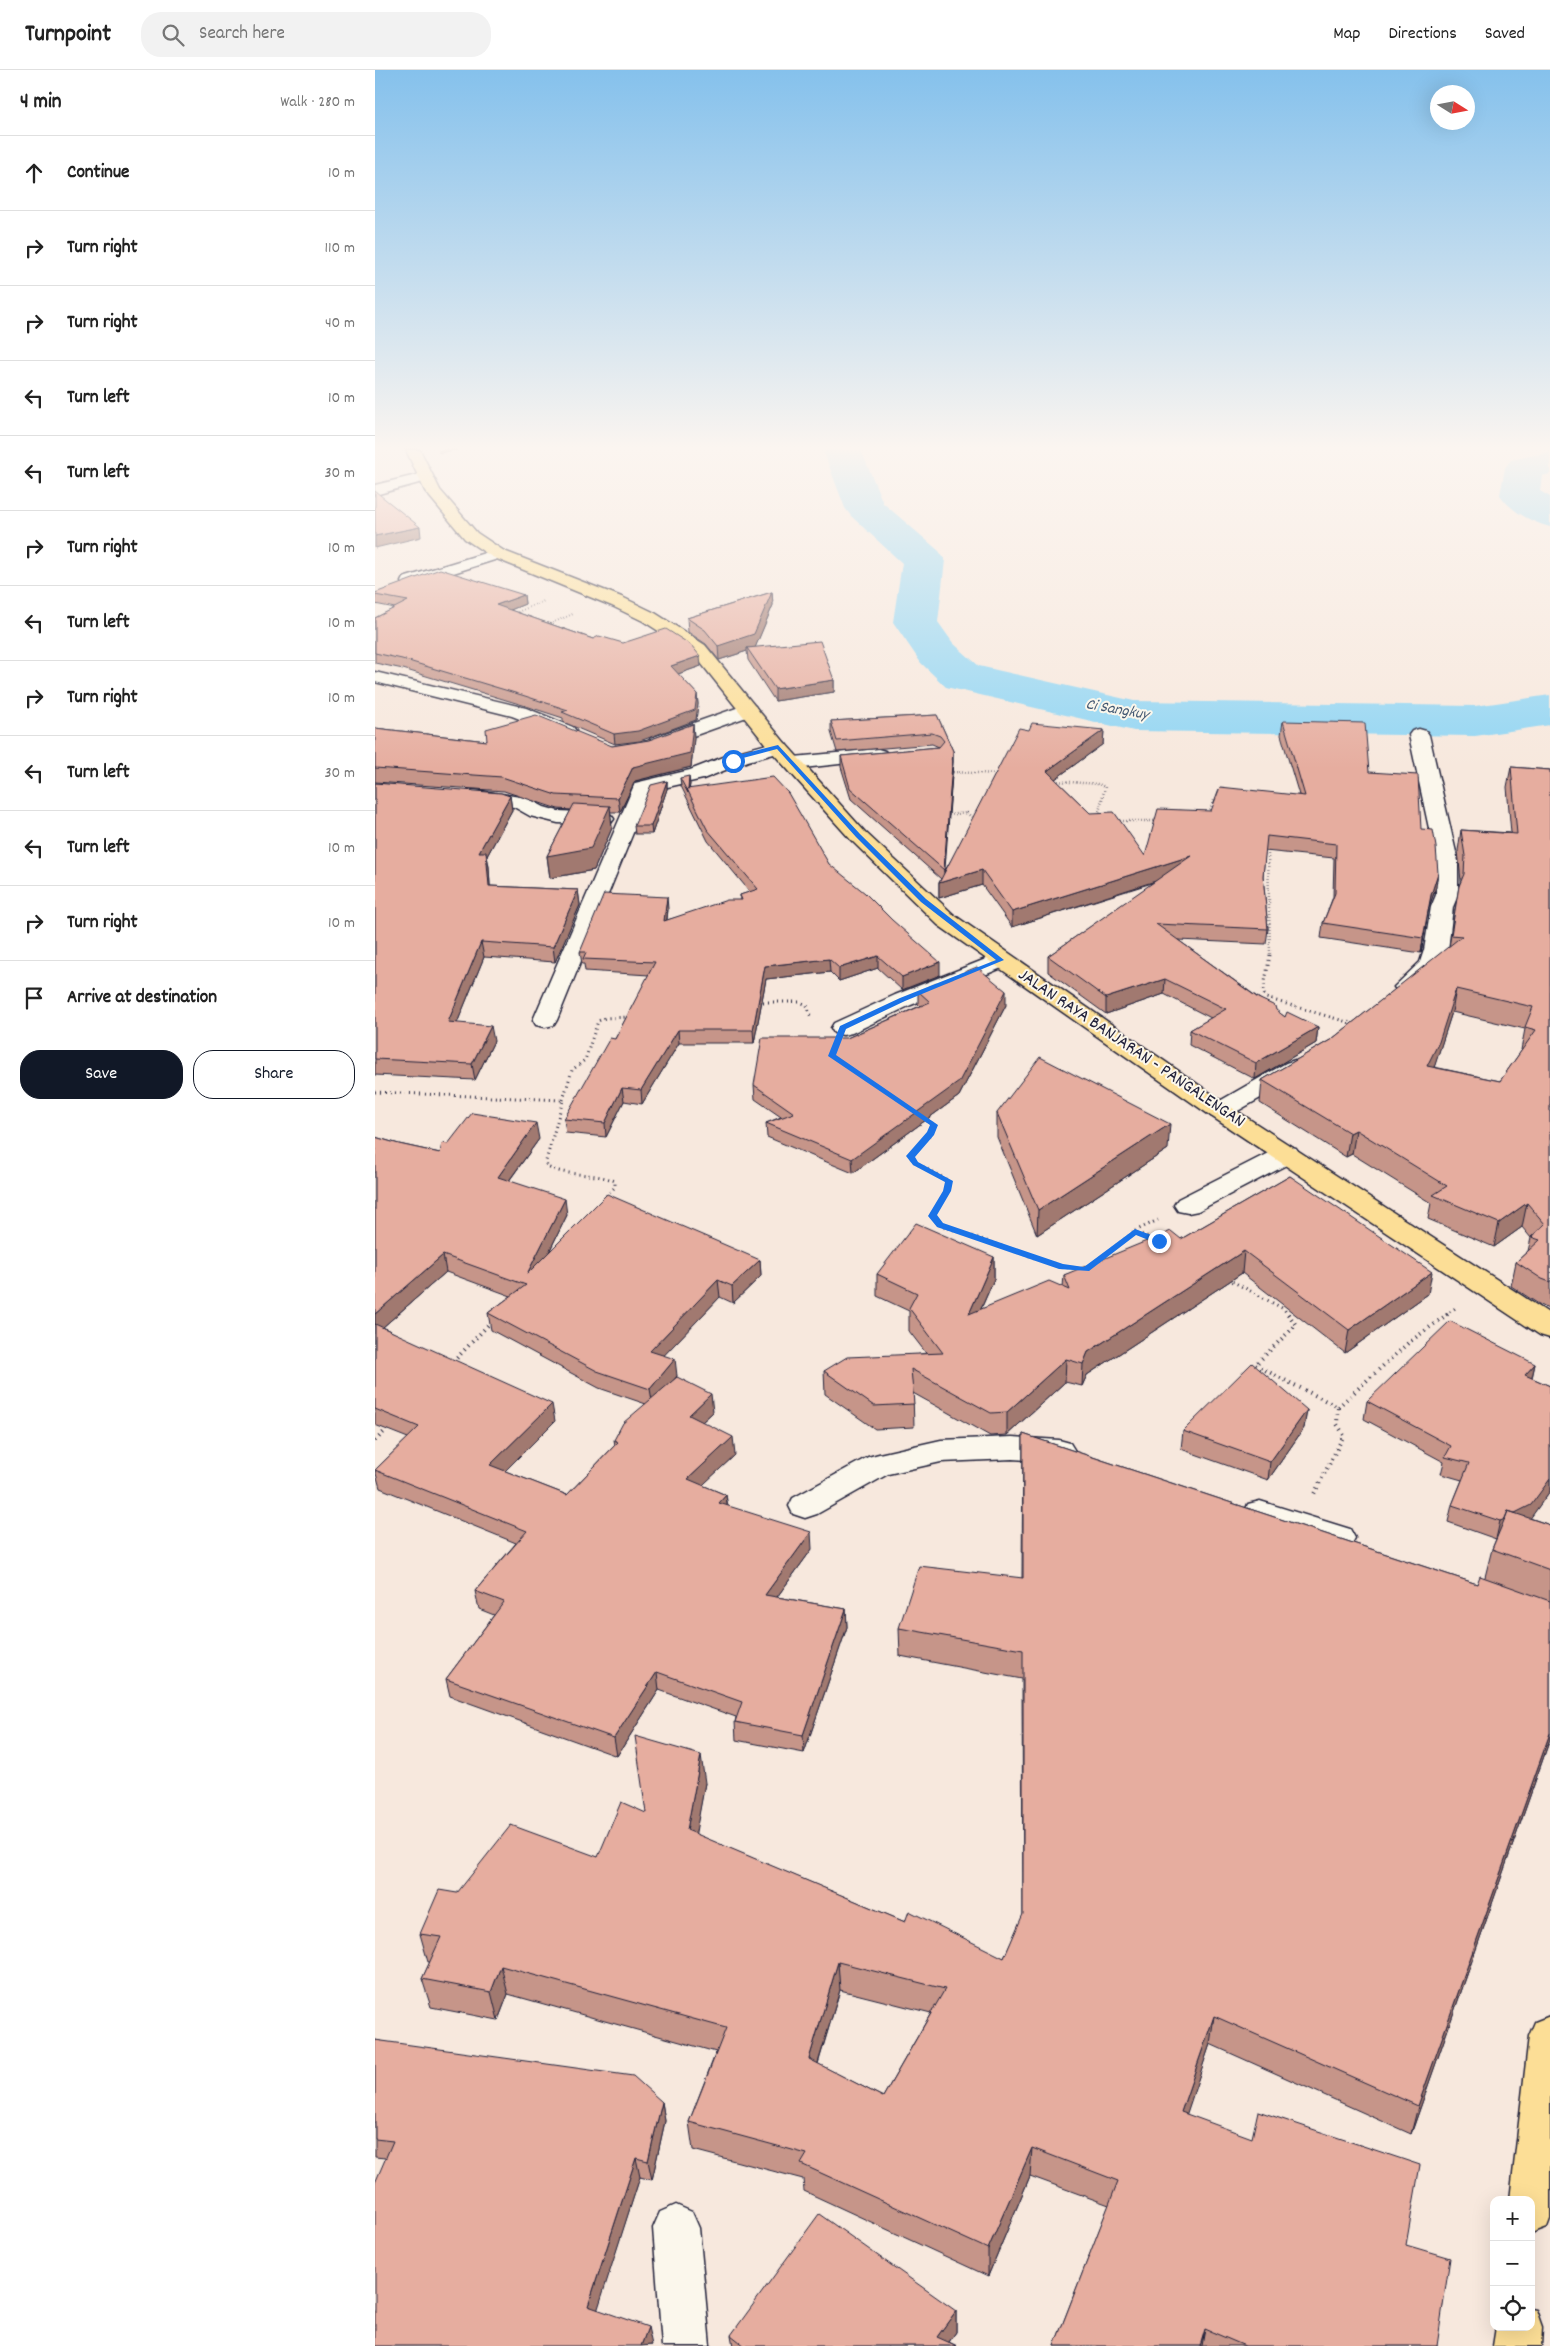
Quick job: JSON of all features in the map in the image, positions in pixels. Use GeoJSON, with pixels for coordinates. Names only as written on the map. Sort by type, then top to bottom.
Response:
{"type":"FeatureCollection","features":[{"type":"Feature","properties":{"kind":"main road","name":"JALAN RAYA BANJARAN - PANGALENGAN"},"geometry":{"type":"LineString","coordinates":[[503,556],[649,617],[699,648],[767,732],[858,836],[924,901],[1001,960],[1220,1111],[1550,1328]]}},
{"type":"Feature","properties":{"kind":"main road"},"geometry":{"type":"LineString","coordinates":[[1533,2196],[1550,2036]]}},
{"type":"Feature","properties":{"kind":"main road"},"geometry":{"type":"LineString","coordinates":[[1517,2346],[1519,2331]]}},
{"type":"Feature","properties":{"kind":"street"},"geometry":{"type":"LineString","coordinates":[[393,587],[491,556]]}},
{"type":"Feature","properties":{"kind":"street"},"geometry":{"type":"LineString","coordinates":[[375,677],[519,712],[586,740]]}},
{"type":"Feature","properties":{"kind":"street"},"geometry":{"type":"LineString","coordinates":[[545,1020],[642,787],[696,775],[733,761],[767,732]]}},
{"type":"Feature","properties":{"kind":"street"},"geometry":{"type":"LineString","coordinates":[[643,748],[767,732],[895,754]]}},
{"type":"Feature","properties":{"kind":"street"},"geometry":{"type":"LineString","coordinates":[[1357,1025],[1420,977],[1431,964],[1436,950],[1442,908],[1447,895],[1447,861],[1419,736]]}},
{"type":"Feature","properties":{"kind":"street"},"geometry":{"type":"LineString","coordinates":[[454,795],[504,798],[520,802],[537,812],[558,817],[627,820]]}},
{"type":"Feature","properties":{"kind":"street"},"geometry":{"type":"LineString","coordinates":[[843,1028],[903,1000],[1001,960]]}},
{"type":"Feature","properties":{"kind":"street"},"geometry":{"type":"LineString","coordinates":[[1220,1111],[1311,1059]]}},
{"type":"Feature","properties":{"kind":"street"},"geometry":{"type":"LineString","coordinates":[[1188,1204],[1287,1154]]}},
{"type":"Feature","properties":{"kind":"street"},"geometry":{"type":"LineString","coordinates":[[805,1506],[879,1464],[941,1451],[1012,1448],[1061,1451],[1090,1460]]}},
{"type":"Feature","properties":{"kind":"street"},"geometry":{"type":"LineString","coordinates":[[1232,1504],[1364,1547]]}},
{"type":"Feature","properties":{"kind":"street"},"geometry":{"type":"LineString","coordinates":[[676,2228],[686,2346]]}},
{"type":"Feature","properties":{"kind":"path"},"geometry":{"type":"LineString","coordinates":[[510,615],[579,587]]}},
{"type":"Feature","properties":{"kind":"path"},"geometry":{"type":"LineString","coordinates":[[541,628],[610,600]]}},
{"type":"Feature","properties":{"kind":"path"},"geometry":{"type":"LineString","coordinates":[[944,773],[960,771],[1003,775]]}},
{"type":"Feature","properties":{"kind":"path"},"geometry":{"type":"LineString","coordinates":[[1054,781],[1098,784],[1105,787],[1096,822]]}},
{"type":"Feature","properties":{"kind":"path"},"geometry":{"type":"LineString","coordinates":[[1206,820],[1214,800],[1220,798]]}},
{"type":"Feature","properties":{"kind":"path"},"geometry":{"type":"LineString","coordinates":[[940,817],[958,812],[967,813],[975,820],[981,822]]}},
{"type":"Feature","properties":{"kind":"path"},"geometry":{"type":"LineString","coordinates":[[1115,821],[1161,821]]}},
{"type":"Feature","properties":{"kind":"path"},"geometry":{"type":"LineString","coordinates":[[1270,841],[1267,856],[1270,954],[1263,992],[1266,998],[1357,1025]]}},
{"type":"Feature","properties":{"kind":"path"},"geometry":{"type":"LineString","coordinates":[[756,1002],[800,1002],[807,1005],[810,1015],[843,1028]]}},
{"type":"Feature","properties":{"kind":"path"},"geometry":{"type":"LineString","coordinates":[[603,1200],[615,1187],[615,1181],[600,1175],[556,1173],[547,1167],[546,1162],[572,1070],[585,1060],[598,1022],[605,1018],[640,1017]]}},
{"type":"Feature","properties":{"kind":"path"},"geometry":{"type":"LineString","coordinates":[[375,1092],[563,1100]]}},
{"type":"Feature","properties":{"kind":"path"},"geometry":{"type":"LineString","coordinates":[[918,1114],[934,1125],[931,1133],[910,1156],[916,1163],[949,1181],[947,1191],[932,1216],[940,1225],[1062,1267],[1086,1270],[1135,1232],[1159,1241]]}},
{"type":"Feature","properties":{"kind":"path"},"geometry":{"type":"LineString","coordinates":[[1225,1277],[1284,1309],[1296,1325],[1255,1365],[1338,1408]]}},
{"type":"Feature","properties":{"kind":"path"},"geometry":{"type":"LineString","coordinates":[[1298,1525],[1344,1435],[1337,1424],[1338,1408],[1408,1343],[1486,1285]]}},
{"type":"Feature","properties":{"kind":"path"},"geometry":{"type":"LineString","coordinates":[[448,1367],[493,1320]]}},
{"type":"Feature","properties":{"kind":"path"},"geometry":{"type":"LineString","coordinates":[[446,1357],[455,1360]]}},
{"type":"Feature","properties":{"kind":"path"},"geometry":{"type":"LineString","coordinates":[[375,1441],[395,1421]]}},
{"type":"Feature","properties":{"kind":"building"},"geometry":{"type":"Polygon","coordinates":[[[440,569],[524,595],[496,605],[593,639],[599,636],[623,643],[666,629],[691,645],[700,656],[671,666],[697,694],[695,710],[638,731],[614,734],[562,712],[568,710],[402,659],[375,653],[375,618],[408,601],[375,595],[375,593],[440,569]]]}},
{"type":"Feature","properties":{"kind":"building"},"geometry":{"type":"Polygon","coordinates":[[[772,592],[754,634],[718,646],[705,630],[687,618],[772,592]]]}},
{"type":"Feature","properties":{"kind":"building"},"geometry":{"type":"Polygon","coordinates":[[[820,641],[834,680],[775,689],[747,648],[820,641]]]}},
{"type":"Feature","properties":{"kind":"building"},"geometry":{"type":"Polygon","coordinates":[[[536,715],[612,746],[649,740],[693,724],[690,753],[633,767],[618,798],[556,795],[502,777],[375,768],[375,728],[487,741],[486,729],[536,715]]]}},
{"type":"Feature","properties":{"kind":"building"},"geometry":{"type":"Polygon","coordinates":[[[937,715],[953,751],[944,870],[850,788],[841,756],[939,747],[944,741],[940,736],[932,733],[837,741],[831,721],[937,715]]]}},
{"type":"Feature","properties":{"kind":"building"},"geometry":{"type":"Polygon","coordinates":[[[1283,721],[1365,723],[1369,772],[1418,775],[1421,829],[1433,830],[1438,873],[1431,895],[1423,938],[1323,923],[1335,893],[1336,844],[1267,836],[1263,876],[1268,929],[1156,924],[1258,998],[1275,1006],[1276,1010],[1285,1017],[1287,1012],[1318,1027],[1256,1063],[1190,1030],[1226,1009],[1165,979],[1106,998],[1048,956],[1191,856],[1012,912],[982,870],[939,883],[1019,728],[1029,730],[1032,723],[1104,730],[1047,771],[1090,813],[1114,812],[1145,856],[1158,809],[1211,811],[1220,787],[1305,796],[1283,721]]]}},
{"type":"Feature","properties":{"kind":"building"},"geometry":{"type":"Polygon","coordinates":[[[1511,767],[1550,770],[1550,1282],[1516,1262],[1540,1240],[1531,1237],[1545,1224],[1527,1203],[1499,1223],[1433,1195],[1447,1186],[1356,1130],[1350,1133],[1262,1080],[1332,1039],[1462,936],[1451,935],[1459,886],[1464,874],[1465,856],[1461,830],[1517,834],[1511,767]],[[1456,989],[1439,1042],[1427,1066],[1500,1081],[1536,1030],[1525,1027],[1533,1007],[1456,989]]]}},
{"type":"Feature","properties":{"kind":"building"},"geometry":{"type":"Polygon","coordinates":[[[689,776],[687,789],[688,793],[680,778],[689,776]]]}},
{"type":"Feature","properties":{"kind":"building"},"geometry":{"type":"Polygon","coordinates":[[[773,777],[788,793],[829,864],[865,893],[892,920],[940,962],[902,977],[878,956],[839,968],[829,959],[765,966],[753,1030],[678,1030],[641,1090],[622,1088],[605,1123],[564,1119],[610,1038],[615,1039],[655,962],[583,959],[586,952],[580,952],[604,894],[667,897],[664,921],[727,900],[742,900],[740,895],[758,889],[707,829],[687,789],[773,777]]]}},
{"type":"Feature","properties":{"kind":"building"},"geometry":{"type":"Polygon","coordinates":[[[667,781],[651,826],[634,826],[651,785],[667,781]]]}},
{"type":"Feature","properties":{"kind":"building"},"geometry":{"type":"Polygon","coordinates":[[[375,783],[501,793],[510,796],[479,852],[486,852],[489,886],[578,890],[553,947],[481,942],[448,1022],[491,1026],[472,1064],[375,1059],[375,783]]]}},
{"type":"Feature","properties":{"kind":"building"},"geometry":{"type":"Polygon","coordinates":[[[574,804],[610,806],[591,848],[547,856],[574,804]]]}},
{"type":"Feature","properties":{"kind":"building"},"geometry":{"type":"Polygon","coordinates":[[[977,967],[1006,991],[959,1082],[852,1159],[766,1123],[794,1113],[754,1085],[762,1038],[847,1038],[930,1002],[918,991],[977,967]]]}},
{"type":"Feature","properties":{"kind":"building"},"geometry":{"type":"Polygon","coordinates":[[[1040,1057],[1170,1124],[1038,1210],[997,1113],[1040,1057]]]}},
{"type":"Feature","properties":{"kind":"building"},"geometry":{"type":"Polygon","coordinates":[[[472,1113],[536,1123],[498,1177],[565,1199],[527,1274],[607,1194],[760,1260],[732,1286],[718,1280],[650,1351],[675,1359],[650,1389],[597,1371],[488,1313],[526,1285],[443,1255],[375,1314],[375,1137],[440,1153],[442,1143],[448,1144],[472,1113]]]}},
{"type":"Feature","properties":{"kind":"building"},"geometry":{"type":"Polygon","coordinates":[[[1290,1176],[1432,1272],[1349,1330],[1244,1251],[1088,1352],[1083,1364],[1066,1359],[1007,1412],[991,1413],[911,1369],[914,1404],[874,1406],[824,1371],[847,1357],[943,1353],[909,1308],[917,1293],[877,1274],[916,1223],[994,1257],[969,1314],[1049,1281],[1070,1290],[1064,1275],[1171,1231],[1181,1239],[1290,1176]]]}},
{"type":"Feature","properties":{"kind":"building"},"geometry":{"type":"Polygon","coordinates":[[[1450,1321],[1535,1364],[1525,1375],[1550,1386],[1550,1479],[1531,1505],[1515,1513],[1508,1511],[1505,1519],[1500,1521],[1452,1505],[1469,1463],[1445,1457],[1451,1446],[1367,1401],[1450,1321]]]}},
{"type":"Feature","properties":{"kind":"building"},"geometry":{"type":"Polygon","coordinates":[[[375,1324],[552,1404],[490,1465],[567,1495],[618,1442],[614,1440],[623,1423],[677,1377],[711,1394],[689,1415],[733,1437],[688,1479],[726,1495],[719,1503],[811,1532],[765,1595],[846,1609],[803,1735],[735,1722],[742,1702],[657,1672],[614,1738],[446,1679],[504,1602],[475,1591],[527,1531],[375,1470],[419,1427],[375,1409],[375,1324]]]}},
{"type":"Feature","properties":{"kind":"building"},"geometry":{"type":"Polygon","coordinates":[[[1252,1363],[1307,1410],[1270,1462],[1183,1431],[1252,1363]]]}},
{"type":"Feature","properties":{"kind":"building"},"geometry":{"type":"Polygon","coordinates":[[[1023,1434],[1477,1584],[1480,1576],[1550,1601],[1550,1733],[1418,2106],[1214,2016],[1181,2112],[1252,2138],[1258,2111],[1420,2165],[1406,2245],[1450,2258],[1437,2346],[1245,2346],[1205,2329],[1200,2346],[1054,2346],[1118,2181],[1032,2148],[988,2249],[801,2164],[807,2154],[689,2122],[726,2028],[501,1966],[491,1992],[422,1979],[441,1937],[420,1934],[439,1890],[457,1893],[511,1825],[598,1857],[621,1802],[646,1813],[635,1736],[701,1755],[687,1830],[905,1922],[909,1911],[1004,1958],[1023,1914],[1023,1650],[899,1628],[919,1566],[1023,1578],[1023,1434]],[[838,1962],[809,2059],[883,2097],[945,1989],[838,1962]]]}},
{"type":"Feature","properties":{"kind":"building"},"geometry":{"type":"Polygon","coordinates":[[[1508,1511],[1550,1525],[1550,1570],[1492,1549],[1508,1511]]]}},
{"type":"Feature","properties":{"kind":"building"},"geometry":{"type":"Polygon","coordinates":[[[375,2040],[633,2076],[662,2102],[648,2161],[636,2158],[588,2306],[648,2327],[641,2346],[375,2346],[375,2183],[393,2141],[375,2139],[375,2040]]]}},
{"type":"Feature","properties":{"kind":"building"},"geometry":{"type":"Polygon","coordinates":[[[819,2214],[956,2311],[937,2337],[957,2346],[745,2346],[731,2335],[819,2214]]]}},
{"type":"Feature","properties":{"kind":"waterway","name":"Ci Sangkuy"},"geometry":{"type":"LineString","coordinates":[[920,556],[924,560],[915,622],[937,653],[963,677],[1134,716],[1475,721],[1550,710]]}},
{"type":"Feature","properties":{"kind":"route"},"geometry":{"type":"LineString","coordinates":[[733,761],[741,756],[778,746],[858,836],[924,901],[946,920],[1001,960],[903,1000],[843,1028],[832,1056],[934,1125],[931,1133],[910,1156],[916,1163],[949,1181],[947,1191],[932,1216],[940,1225],[1062,1267],[1086,1270],[1135,1232],[1159,1241]]}}]}
